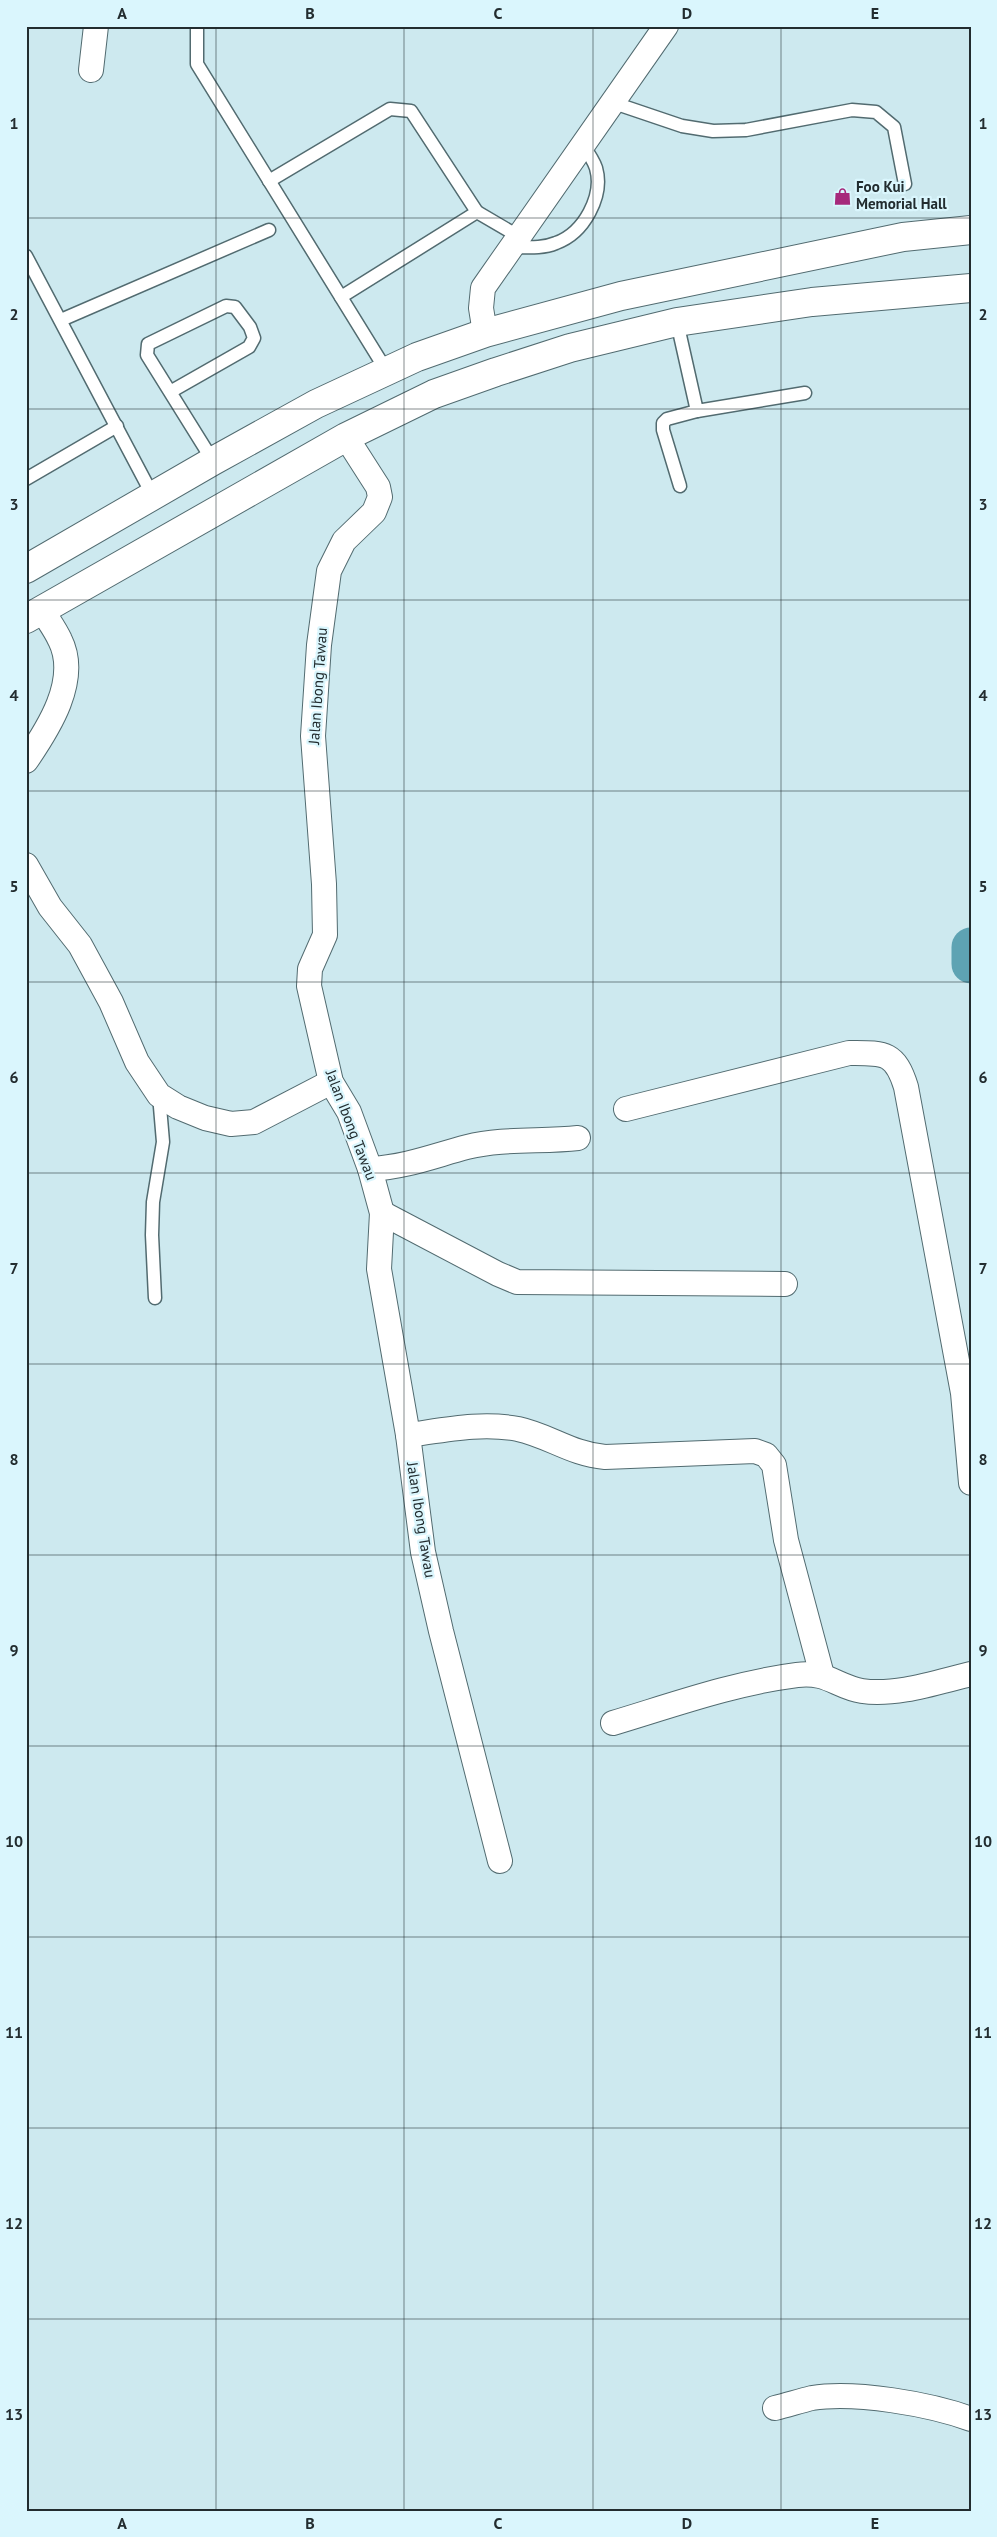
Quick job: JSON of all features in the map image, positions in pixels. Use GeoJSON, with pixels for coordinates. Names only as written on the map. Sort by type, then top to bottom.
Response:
{"type":"FeatureCollection","features":[{"type":"Feature","properties":{"kind":"highway"},"geometry":{"type":"LineString","coordinates":[[26,569],[316,404],[386,370],[485,334],[621,296],[734,271],[903,236],[971,230]]}},
{"type":"Feature","properties":{"kind":"highway"},"geometry":{"type":"LineString","coordinates":[[34,614],[346,437],[434,394],[496,372],[570,348],[678,322],[812,302],[971,288]]}},
{"type":"Feature","properties":{"kind":"street"},"geometry":{"type":"LineString","coordinates":[[91,70],[96,26]]}},
{"type":"Feature","properties":{"kind":"street"},"geometry":{"type":"LineString","coordinates":[[485,334],[481,308],[483,288],[611,102],[666,26]]}},
{"type":"Feature","properties":{"kind":"street","name":"Jalan Ibong Tawau"},"geometry":{"type":"LineString","coordinates":[[346,437],[378,487],[380,497],[374,512],[344,541],[329,571],[319,645],[313,736],[326,935],[310,969],[309,986],[331,1082],[348,1112],[370,1168],[382,1213],[379,1269],[408,1435],[425,1561],[500,1862]]}},
{"type":"Feature","properties":{"kind":"street"},"geometry":{"type":"LineString","coordinates":[[26,761],[49,728],[64,688],[66,666],[61,641],[34,614]]}},
{"type":"Feature","properties":{"kind":"street"},"geometry":{"type":"LineString","coordinates":[[26,865],[50,907],[80,946],[111,1002],[138,1062],[159,1094],[178,1107],[196,1115],[231,1124],[254,1122],[331,1082]]}},
{"type":"Feature","properties":{"kind":"street"},"geometry":{"type":"LineString","coordinates":[[626,1109],[849,1053],[872,1053],[890,1057],[900,1068],[906,1087],[963,1393],[971,1482]]}},
{"type":"Feature","properties":{"kind":"street"},"geometry":{"type":"LineString","coordinates":[[370,1168],[404,1166],[467,1147],[498,1142],[578,1138]]}},
{"type":"Feature","properties":{"kind":"street"},"geometry":{"type":"LineString","coordinates":[[382,1213],[498,1274],[517,1282],[785,1284]]}},
{"type":"Feature","properties":{"kind":"street"},"geometry":{"type":"LineString","coordinates":[[408,1435],[486,1424],[520,1430],[585,1455],[605,1457],[755,1451],[766,1455],[774,1465],[786,1540],[822,1675]]}},
{"type":"Feature","properties":{"kind":"street"},"geometry":{"type":"LineString","coordinates":[[613,1723],[731,1688],[798,1675],[822,1675],[862,1691],[894,1691],[971,1674]]}},
{"type":"Feature","properties":{"kind":"street"},"geometry":{"type":"LineString","coordinates":[[775,2408],[812,2398],[841,2396],[898,2401],[971,2419]]}},
{"type":"Feature","properties":{"kind":"lane"},"geometry":{"type":"LineString","coordinates":[[197,26],[197,64],[386,370]]}},
{"type":"Feature","properties":{"kind":"lane"},"geometry":{"type":"LineString","coordinates":[[611,102],[682,126],[714,131],[746,130],[852,110],[876,112],[894,128],[905,184]]}},
{"type":"Feature","properties":{"kind":"lane"},"geometry":{"type":"LineString","coordinates":[[269,181],[390,109],[400,108],[411,111],[477,212],[514,241],[541,247],[557,243],[577,231],[589,213],[597,192],[595,166],[582,144]]}},
{"type":"Feature","properties":{"kind":"lane"},"geometry":{"type":"LineString","coordinates":[[341,297],[477,212]]}},
{"type":"Feature","properties":{"kind":"lane"},"geometry":{"type":"LineString","coordinates":[[61,320],[269,230]]}},
{"type":"Feature","properties":{"kind":"lane"},"geometry":{"type":"LineString","coordinates":[[26,256],[32,276],[61,320],[153,496]]}},
{"type":"Feature","properties":{"kind":"lane"},"geometry":{"type":"LineString","coordinates":[[170,392],[249,347],[254,338],[250,327],[235,307],[226,306],[148,344],[147,355],[170,392],[213,461]]}},
{"type":"Feature","properties":{"kind":"lane"},"geometry":{"type":"LineString","coordinates":[[678,322],[697,411]]}},
{"type":"Feature","properties":{"kind":"lane"},"geometry":{"type":"LineString","coordinates":[[680,486],[663,430],[663,423],[667,419],[697,411],[805,393]]}},
{"type":"Feature","properties":{"kind":"lane"},"geometry":{"type":"LineString","coordinates":[[26,479],[117,426]]}},
{"type":"Feature","properties":{"kind":"lane"},"geometry":{"type":"LineString","coordinates":[[155,1298],[152,1235],[153,1202],[163,1142],[159,1094]]}},
{"type":"Feature","properties":{"kind":"waterway"},"geometry":{"type":"LineString","coordinates":[[971,947],[971,964]]}},
{"type":"Feature","properties":{"kind":"place","name":"Foo Kui Memorial Hall"},"geometry":{"type":"Point","coordinates":[842,196]}}]}
